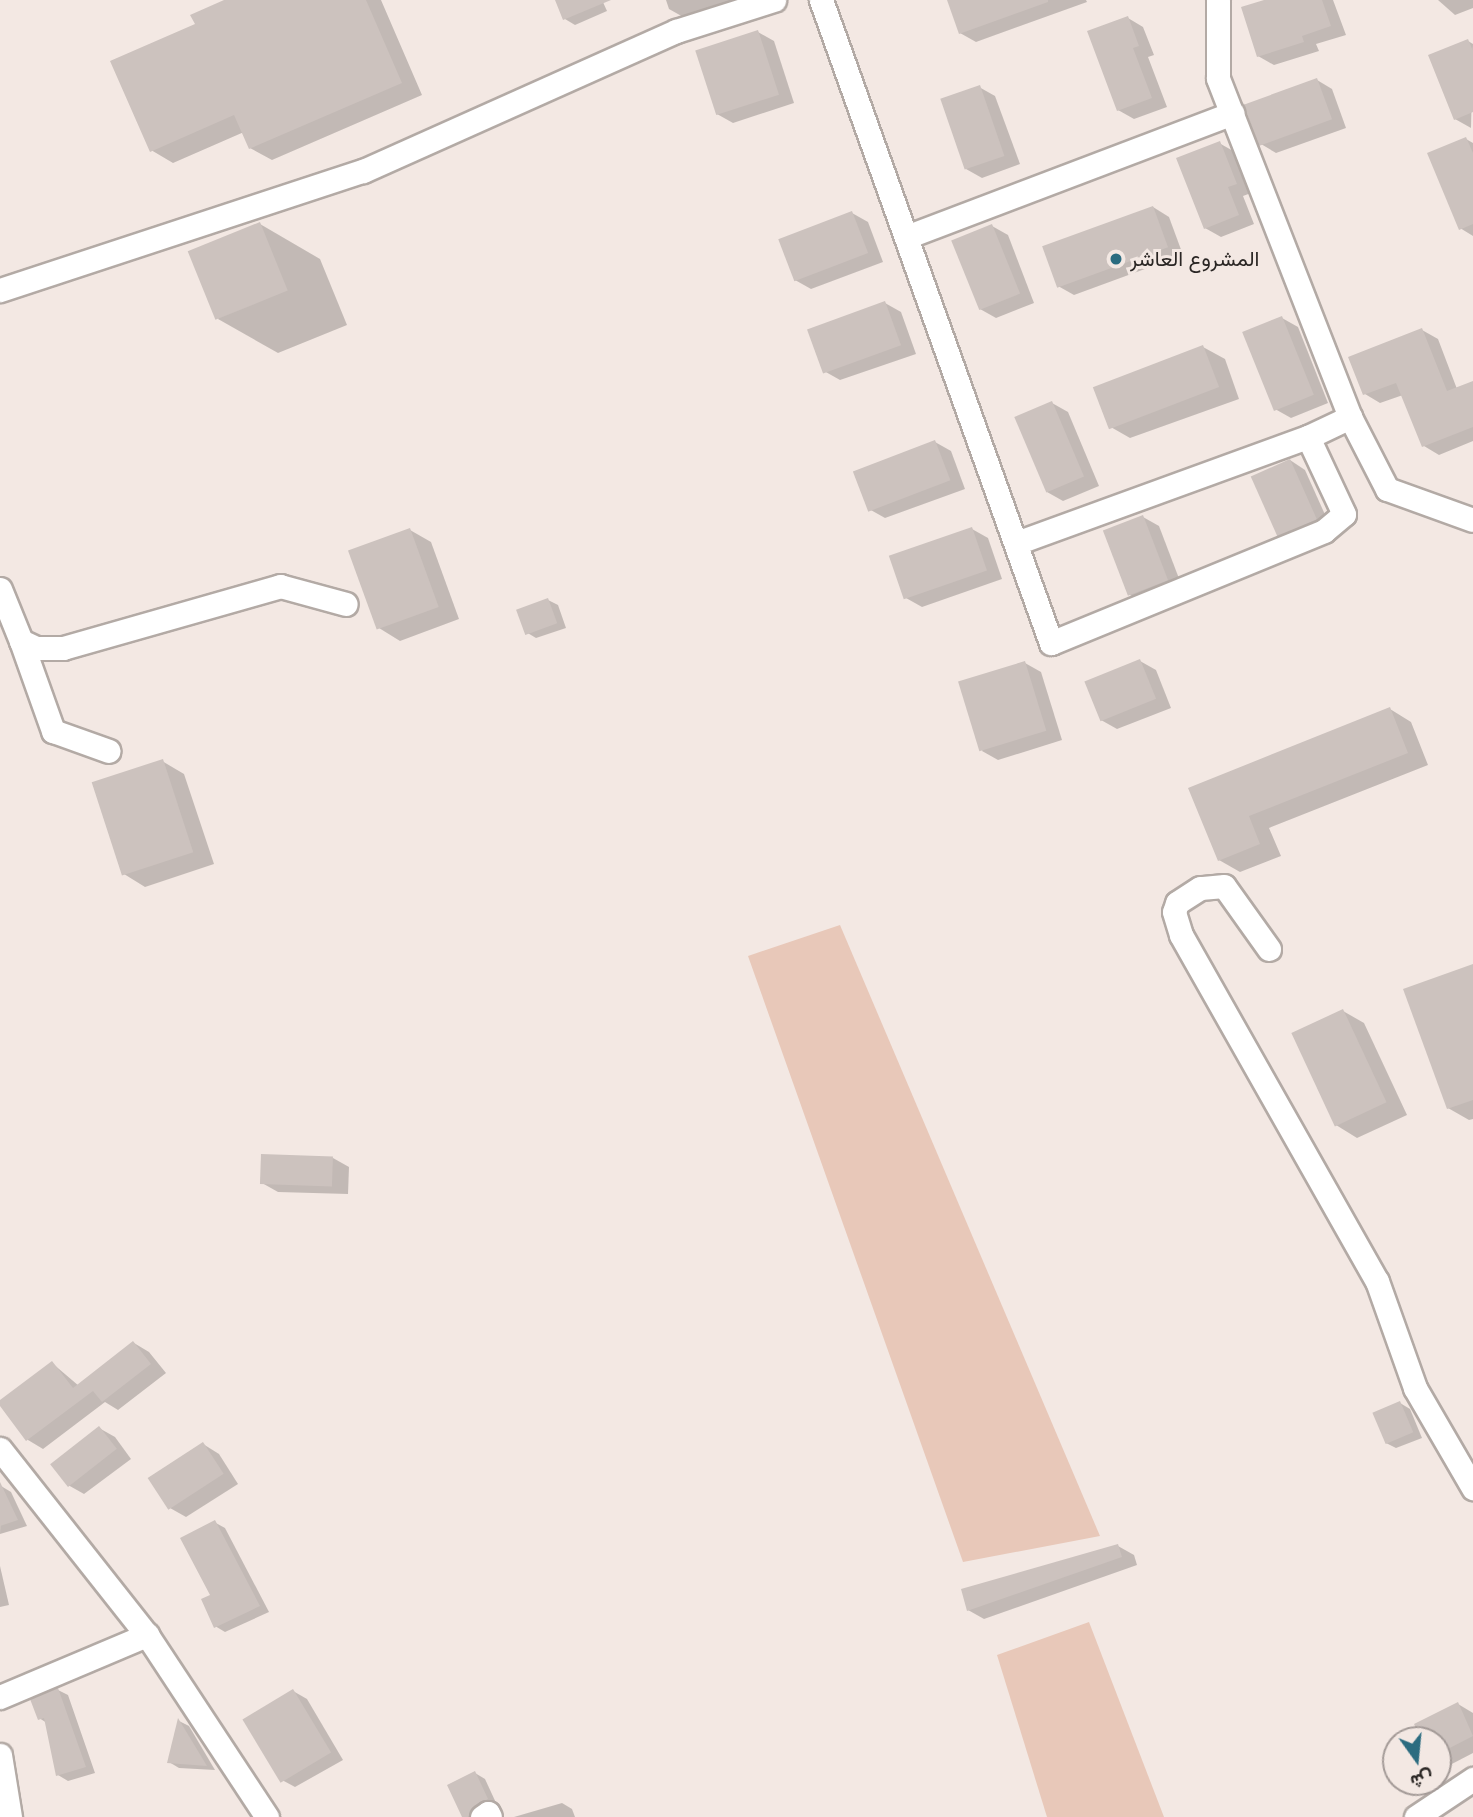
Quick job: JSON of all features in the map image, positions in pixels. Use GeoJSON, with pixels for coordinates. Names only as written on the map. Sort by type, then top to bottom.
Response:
{"type":"FeatureCollection","features":[{"type":"Feature","properties":{"kind":"street"},"geometry":{"type":"LineString","coordinates":[[0,290],[363,171],[575,80],[657,38],[774,0]]}},
{"type":"Feature","properties":{"kind":"street"},"geometry":{"type":"LineString","coordinates":[[821,0],[909,236],[1051,643],[1324,531],[1344,514],[1308,438]]}},
{"type":"Feature","properties":{"kind":"street"},"geometry":{"type":"LineString","coordinates":[[1218,0],[1218,78],[1350,417],[1387,489],[1473,520]]}},
{"type":"Feature","properties":{"kind":"street"},"geometry":{"type":"LineString","coordinates":[[909,236],[1232,113]]}},
{"type":"Feature","properties":{"kind":"street"},"geometry":{"type":"LineString","coordinates":[[1016,543],[1308,438],[1350,417]]}},
{"type":"Feature","properties":{"kind":"street"},"geometry":{"type":"LineString","coordinates":[[20,641],[36,648],[63,648],[280,586],[346,604]]}},
{"type":"Feature","properties":{"kind":"street"},"geometry":{"type":"LineString","coordinates":[[0,589],[53,731],[109,751]]}},
{"type":"Feature","properties":{"kind":"street"},"geometry":{"type":"LineString","coordinates":[[1269,949],[1224,886],[1200,888],[1177,903],[1174,912],[1181,935],[1377,1281],[1416,1388],[1473,1488]]}},
{"type":"Feature","properties":{"kind":"street"},"geometry":{"type":"LineString","coordinates":[[0,1449],[147,1635],[267,1817]]}},
{"type":"Feature","properties":{"kind":"street"},"geometry":{"type":"LineString","coordinates":[[0,1697],[147,1635]]}},
{"type":"Feature","properties":{"kind":"street"},"geometry":{"type":"LineString","coordinates":[[0,1755],[10,1817]]}},
{"type":"Feature","properties":{"kind":"street"},"geometry":{"type":"LineString","coordinates":[[1416,1817],[1473,1779]]}},
{"type":"Feature","properties":{"kind":"street"},"geometry":{"type":"LineString","coordinates":[[482,1817],[488,1813],[490,1817]]}},
{"type":"Feature","properties":{"kind":"shaded area"},"geometry":{"type":"Polygon","coordinates":[[[840,925],[1100,1536],[963,1562],[748,956],[840,925]]]}},
{"type":"Feature","properties":{"kind":"shaded area"},"geometry":{"type":"Polygon","coordinates":[[[1089,1622],[1164,1817],[1047,1817],[997,1655],[1089,1622]]]}},
{"type":"Feature","properties":{"kind":"building"},"geometry":{"type":"Polygon","coordinates":[[[224,0],[366,0],[402,83],[249,149],[234,115],[150,152],[110,61],[195,24],[190,15],[224,0]]]}},
{"type":"Feature","properties":{"kind":"building"},"geometry":{"type":"Polygon","coordinates":[[[555,0],[611,0],[563,20],[555,0]]]}},
{"type":"Feature","properties":{"kind":"building"},"geometry":{"type":"Polygon","coordinates":[[[947,0],[1048,0],[1048,2],[959,34],[947,0]]]}},
{"type":"Feature","properties":{"kind":"building"},"geometry":{"type":"Polygon","coordinates":[[[1264,0],[1322,0],[1331,26],[1302,36],[1304,42],[1257,57],[1241,7],[1264,0]]]}},
{"type":"Feature","properties":{"kind":"building"},"geometry":{"type":"Polygon","coordinates":[[[1128,16],[1139,46],[1133,48],[1152,98],[1117,111],[1087,31],[1128,16]]]}},
{"type":"Feature","properties":{"kind":"building"},"geometry":{"type":"Polygon","coordinates":[[[758,30],[779,95],[716,115],[695,50],[758,30]]]}},
{"type":"Feature","properties":{"kind":"building"},"geometry":{"type":"Polygon","coordinates":[[[1468,39],[1473,51],[1473,112],[1454,120],[1428,55],[1468,39]]]}},
{"type":"Feature","properties":{"kind":"building"},"geometry":{"type":"Polygon","coordinates":[[[1317,78],[1332,119],[1259,146],[1244,105],[1317,78]]]}},
{"type":"Feature","properties":{"kind":"building"},"geometry":{"type":"Polygon","coordinates":[[[980,85],[1004,156],[965,170],[940,99],[980,85]]]}},
{"type":"Feature","properties":{"kind":"building"},"geometry":{"type":"Polygon","coordinates":[[[1466,137],[1473,153],[1473,224],[1459,230],[1427,153],[1466,137]]]}},
{"type":"Feature","properties":{"kind":"building"},"geometry":{"type":"Polygon","coordinates":[[[1220,141],[1237,184],[1228,187],[1239,215],[1204,229],[1176,158],[1220,141]]]}},
{"type":"Feature","properties":{"kind":"building"},"geometry":{"type":"Polygon","coordinates":[[[1153,206],[1168,247],[1057,288],[1042,246],[1153,206]]]}},
{"type":"Feature","properties":{"kind":"building"},"geometry":{"type":"Polygon","coordinates":[[[852,211],[868,253],[794,281],[778,239],[852,211]]]}},
{"type":"Feature","properties":{"kind":"building"},"geometry":{"type":"Polygon","coordinates":[[[260,222],[288,291],[215,320],[188,251],[260,222]]]}},
{"type":"Feature","properties":{"kind":"building"},"geometry":{"type":"Polygon","coordinates":[[[992,224],[1020,294],[979,310],[951,240],[992,224]]]}},
{"type":"Feature","properties":{"kind":"building"},"geometry":{"type":"Polygon","coordinates":[[[885,301],[901,345],[823,374],[807,329],[885,301]]]}},
{"type":"Feature","properties":{"kind":"building"},"geometry":{"type":"Polygon","coordinates":[[[1282,316],[1314,395],[1274,411],[1242,332],[1282,316]]]}},
{"type":"Feature","properties":{"kind":"building"},"geometry":{"type":"Polygon","coordinates":[[[1422,328],[1447,391],[1473,381],[1473,427],[1422,447],[1396,383],[1363,395],[1348,357],[1422,328]]]}},
{"type":"Feature","properties":{"kind":"building"},"geometry":{"type":"Polygon","coordinates":[[[1203,345],[1219,387],[1109,429],[1093,387],[1203,345]]]}},
{"type":"Feature","properties":{"kind":"building"},"geometry":{"type":"Polygon","coordinates":[[[1052,401],[1084,476],[1046,493],[1014,417],[1052,401]]]}},
{"type":"Feature","properties":{"kind":"building"},"geometry":{"type":"Polygon","coordinates":[[[935,440],[950,480],[868,512],[853,472],[935,440]]]}},
{"type":"Feature","properties":{"kind":"building"},"geometry":{"type":"Polygon","coordinates":[[[1290,459],[1317,519],[1278,537],[1251,476],[1290,459]]]}},
{"type":"Feature","properties":{"kind":"building"},"geometry":{"type":"Polygon","coordinates":[[[1143,515],[1168,580],[1128,596],[1103,530],[1143,515]]]}},
{"type":"Feature","properties":{"kind":"building"},"geometry":{"type":"Polygon","coordinates":[[[972,527],[987,570],[904,599],[889,556],[972,527]]]}},
{"type":"Feature","properties":{"kind":"building"},"geometry":{"type":"Polygon","coordinates":[[[410,528],[439,607],[377,630],[348,551],[410,528]]]}},
{"type":"Feature","properties":{"kind":"building"},"geometry":{"type":"Polygon","coordinates":[[[548,598],[557,623],[525,635],[516,610],[548,598]]]}},
{"type":"Feature","properties":{"kind":"building"},"geometry":{"type":"Polygon","coordinates":[[[1140,659],[1156,699],[1100,721],[1084,681],[1140,659]]]}},
{"type":"Feature","properties":{"kind":"building"},"geometry":{"type":"Polygon","coordinates":[[[1025,661],[1046,731],[979,751],[958,681],[1025,661]]]}},
{"type":"Feature","properties":{"kind":"building"},"geometry":{"type":"Polygon","coordinates":[[[1390,707],[1408,753],[1249,816],[1260,844],[1218,861],[1188,788],[1390,707]]]}},
{"type":"Feature","properties":{"kind":"building"},"geometry":{"type":"Polygon","coordinates":[[[163,759],[193,852],[122,875],[92,782],[163,759]]]}},
{"type":"Feature","properties":{"kind":"building"},"geometry":{"type":"Polygon","coordinates":[[[1473,964],[1473,1100],[1447,1109],[1403,989],[1473,964]]]}},
{"type":"Feature","properties":{"kind":"building"},"geometry":{"type":"Polygon","coordinates":[[[1343,1009],[1387,1102],[1335,1126],[1291,1033],[1343,1009]]]}},
{"type":"Feature","properties":{"kind":"building"},"geometry":{"type":"Polygon","coordinates":[[[261,1154],[333,1157],[332,1186],[260,1184],[261,1154]]]}},
{"type":"Feature","properties":{"kind":"building"},"geometry":{"type":"Polygon","coordinates":[[[133,1341],[151,1364],[102,1402],[93,1391],[26,1441],[0,1406],[0,1400],[52,1361],[73,1388],[133,1341]]]}},
{"type":"Feature","properties":{"kind":"building"},"geometry":{"type":"Polygon","coordinates":[[[1400,1401],[1413,1432],[1386,1444],[1372,1413],[1400,1401]]]}},
{"type":"Feature","properties":{"kind":"building"},"geometry":{"type":"Polygon","coordinates":[[[99,1426],[117,1449],[68,1487],[50,1464],[99,1426]]]}},
{"type":"Feature","properties":{"kind":"building"},"geometry":{"type":"Polygon","coordinates":[[[203,1442],[224,1474],[168,1510],[148,1478],[203,1442]]]}},
{"type":"Feature","properties":{"kind":"building"},"geometry":{"type":"Polygon","coordinates":[[[0,1482],[18,1520],[0,1526],[0,1482]]]}},
{"type":"Feature","properties":{"kind":"building"},"geometry":{"type":"Polygon","coordinates":[[[215,1520],[260,1606],[214,1628],[201,1599],[210,1595],[180,1538],[215,1520]]]}},
{"type":"Feature","properties":{"kind":"building"},"geometry":{"type":"Polygon","coordinates":[[[1118,1544],[1122,1557],[967,1611],[961,1589],[1118,1544]]]}},
{"type":"Feature","properties":{"kind":"building"},"geometry":{"type":"Polygon","coordinates":[[[58,1688],[86,1767],[56,1776],[44,1718],[38,1720],[30,1699],[58,1688]]]}},
{"type":"Feature","properties":{"kind":"building"},"geometry":{"type":"Polygon","coordinates":[[[293,1689],[331,1752],[281,1783],[242,1719],[293,1689]]]}},
{"type":"Feature","properties":{"kind":"building"},"geometry":{"type":"Polygon","coordinates":[[[1458,1702],[1473,1736],[1452,1747],[1452,1726],[1414,1724],[1458,1702]]]}},
{"type":"Feature","properties":{"kind":"building"},"geometry":{"type":"Polygon","coordinates":[[[178,1718],[207,1766],[167,1763],[178,1718]]]}},
{"type":"Feature","properties":{"kind":"building"},"geometry":{"type":"Polygon","coordinates":[[[475,1771],[488,1799],[474,1806],[468,1817],[462,1817],[447,1785],[475,1771]]]}},
{"type":"Feature","properties":{"kind":"place","name":"المشروع العاشر"},"geometry":{"type":"Point","coordinates":[1116,259]}}]}
